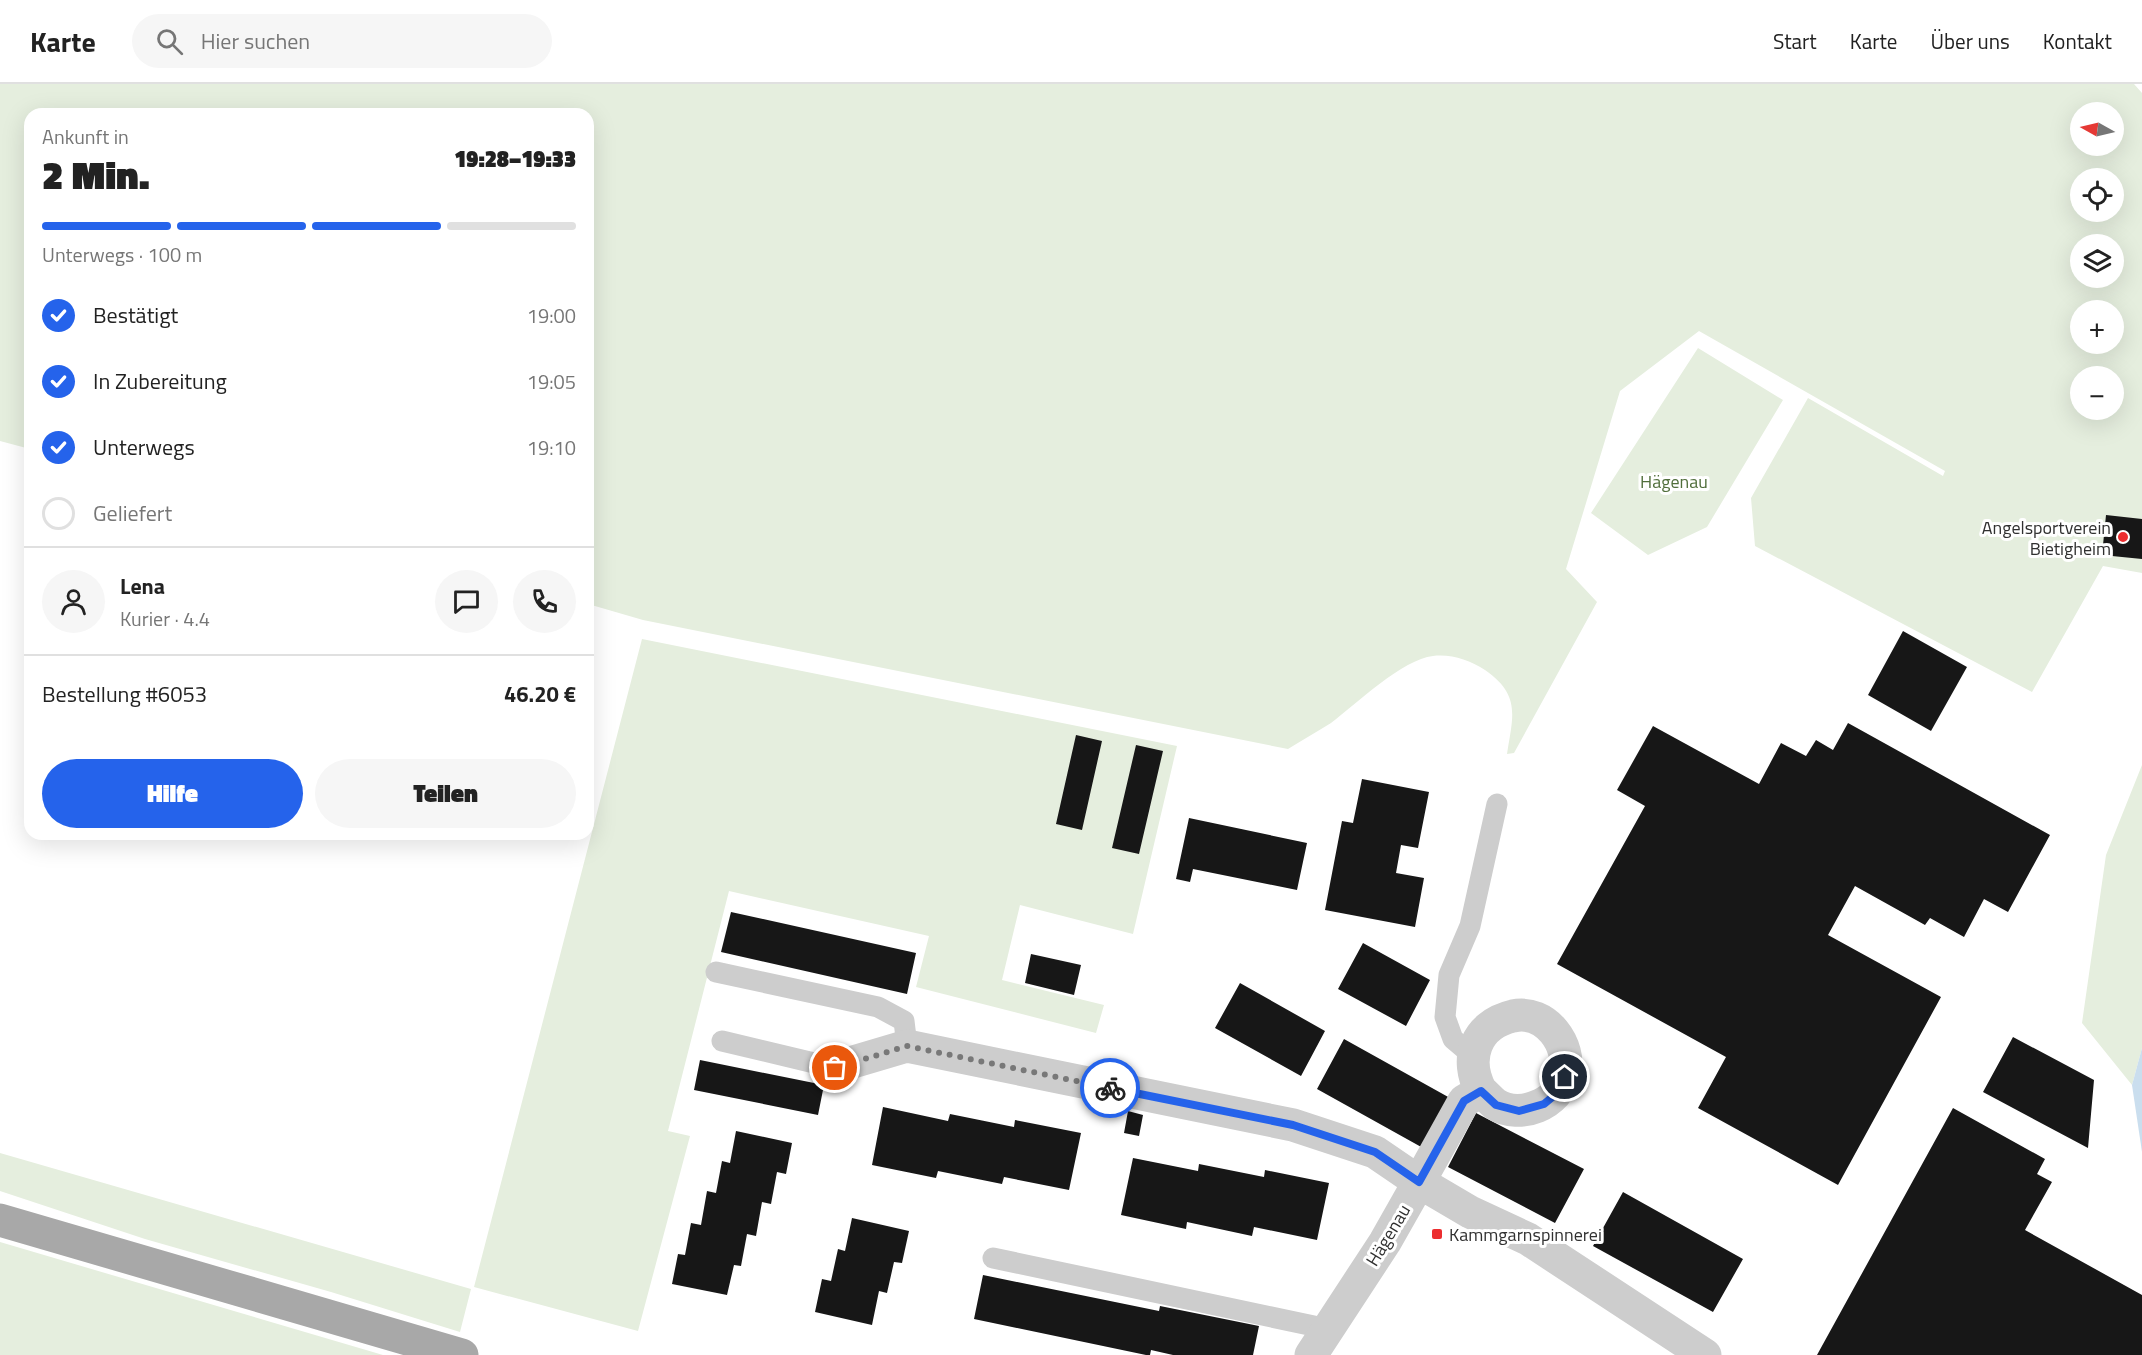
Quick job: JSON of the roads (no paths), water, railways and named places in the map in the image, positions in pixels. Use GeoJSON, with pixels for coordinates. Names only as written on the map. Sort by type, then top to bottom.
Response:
{"type":"FeatureCollection","features":[{"type":"Feature","properties":{"kind":"main road"},"geometry":{"type":"LineString","coordinates":[[0,1220],[462,1355]]}},
{"type":"Feature","properties":{"kind":"street"},"geometry":{"type":"LineString","coordinates":[[1514,1016],[1536,1018],[1550,1027],[1560,1039],[1567,1058],[1565,1077],[1556,1094],[1544,1104],[1519,1111],[1496,1105],[1481,1091],[1474,1077],[1473,1056],[1479,1040],[1489,1027],[1514,1016]]}},
{"type":"Feature","properties":{"kind":"street"},"geometry":{"type":"LineString","coordinates":[[853,1062],[907,1046],[1293,1125],[1375,1152],[1419,1182],[1470,1212],[1528,1239],[1705,1355]]}},
{"type":"Feature","properties":{"kind":"street"},"geometry":{"type":"LineString","coordinates":[[1419,1182],[1464,1101],[1481,1091]]}},
{"type":"Feature","properties":{"kind":"street","name":"Hägenau"},"geometry":{"type":"LineString","coordinates":[[1319,1342],[1385,1242],[1419,1182]]}},
{"type":"Feature","properties":{"kind":"lane"},"geometry":{"type":"LineString","coordinates":[[1473,1056],[1453,1039],[1445,1017],[1446,1006],[1449,975],[1470,926],[1497,804]]}},
{"type":"Feature","properties":{"kind":"lane"},"geometry":{"type":"LineString","coordinates":[[716,972],[878,1007],[904,1021],[907,1046]]}},
{"type":"Feature","properties":{"kind":"lane"},"geometry":{"type":"LineString","coordinates":[[722,1041],[835,1068],[853,1062]]}},
{"type":"Feature","properties":{"kind":"lane","name":"Hägenau"},"geometry":{"type":"LineString","coordinates":[[993,1258],[1319,1342]]}},
{"type":"Feature","properties":{"kind":"water"},"geometry":{"type":"Polygon","coordinates":[[[2142,1048],[2142,1152],[2132,1085],[2142,1048]]]}},
{"type":"Feature","properties":{"kind":"place","name":"Angelsportverein Bietigheim"},"geometry":{"type":"Point","coordinates":[2123,537]}},
{"type":"Feature","properties":{"kind":"place","name":"Kammgarnspinnerei"},"geometry":{"type":"Point","coordinates":[1437,1234]}}]}
